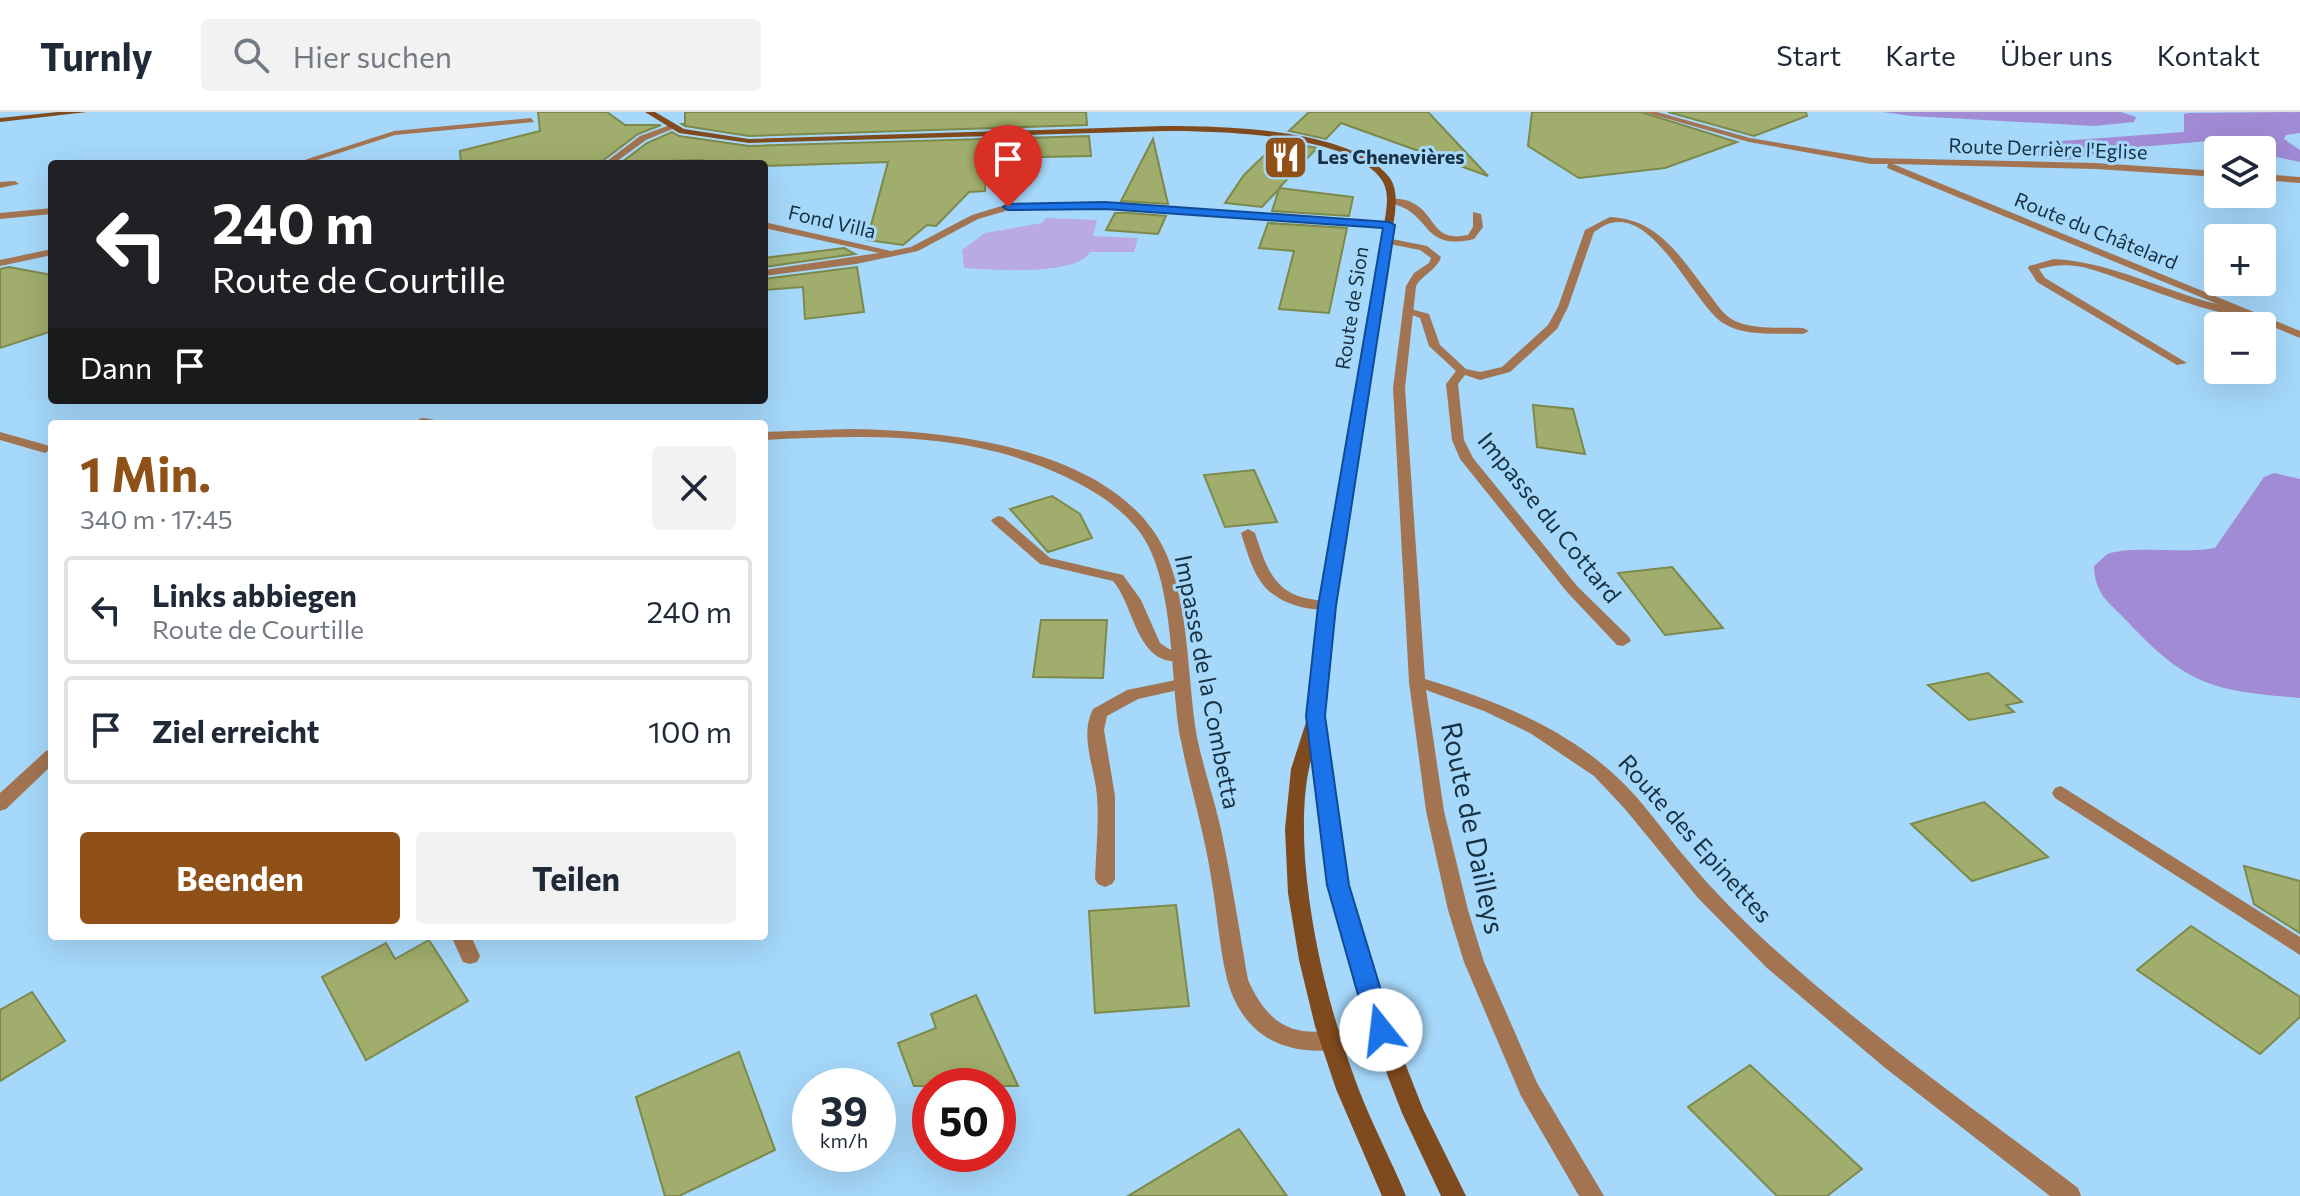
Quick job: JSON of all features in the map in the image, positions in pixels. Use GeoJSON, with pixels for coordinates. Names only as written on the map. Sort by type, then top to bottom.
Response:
{"type":"FeatureCollection","features":[{"type":"Feature","properties":{"kind":"main road"},"geometry":{"type":"LineString","coordinates":[[0,120],[83,112]]}},
{"type":"Feature","properties":{"kind":"main road"},"geometry":{"type":"LineString","coordinates":[[649,112],[673,127],[698,135],[749,141],[1167,129],[1242,131],[1308,141],[1354,157],[1385,179],[1392,201]]}},
{"type":"Feature","properties":{"kind":"main road","name":"Route de Sion"},"geometry":{"type":"LineString","coordinates":[[1392,201],[1327,606],[1316,716],[1338,885],[1381,1030],[1413,1113],[1454,1196]]}},
{"type":"Feature","properties":{"kind":"main road","name":"Route de Sion"},"geometry":{"type":"LineString","coordinates":[[1316,716],[1307,735],[1296,787],[1296,882],[1312,972],[1332,1042],[1380,1169],[1394,1196]]}},
{"type":"Feature","properties":{"kind":"street"},"geometry":{"type":"LineString","coordinates":[[1648,112],[1749,140],[1877,161]]}},
{"type":"Feature","properties":{"kind":"street"},"geometry":{"type":"LineString","coordinates":[[309,160],[394,133],[531,120]]}},
{"type":"Feature","properties":{"kind":"street"},"geometry":{"type":"LineString","coordinates":[[613,160],[643,138],[673,127]]}},
{"type":"Feature","properties":{"kind":"street","name":"Route Derrière l'Eglise"},"geometry":{"type":"LineString","coordinates":[[1877,161],[2083,166],[2204,173]]}},
{"type":"Feature","properties":{"kind":"street","name":"Route du Châtelard"},"geometry":{"type":"LineString","coordinates":[[1877,161],[2246,312]]}},
{"type":"Feature","properties":{"kind":"street"},"geometry":{"type":"LineString","coordinates":[[2276,178],[2300,180]]}},
{"type":"Feature","properties":{"kind":"street"},"geometry":{"type":"LineString","coordinates":[[0,185],[15,184]]}},
{"type":"Feature","properties":{"kind":"street"},"geometry":{"type":"LineString","coordinates":[[1392,201],[1413,207],[1433,232],[1446,238],[1471,237],[1478,227],[1476,214]]}},
{"type":"Feature","properties":{"kind":"street"},"geometry":{"type":"LineString","coordinates":[[768,272],[892,254],[928,243],[991,211],[1035,205],[1129,207],[1389,225]]}},
{"type":"Feature","properties":{"kind":"street"},"geometry":{"type":"LineString","coordinates":[[0,216],[48,211]]}},
{"type":"Feature","properties":{"kind":"street"},"geometry":{"type":"LineString","coordinates":[[1407,311],[1425,316],[1435,346],[1462,371],[1480,376],[1506,370],[1553,327],[1590,230],[1604,220],[1629,222],[1648,231],[1685,269],[1724,319],[1740,326],[1803,331]]}},
{"type":"Feature","properties":{"kind":"street","name":"Fond Villa"},"geometry":{"type":"LineString","coordinates":[[768,226],[892,254]]}},
{"type":"Feature","properties":{"kind":"street"},"geometry":{"type":"LineString","coordinates":[[1387,241],[1423,248],[1436,257],[1434,264],[1413,280],[1399,388],[1417,682]]}},
{"type":"Feature","properties":{"kind":"street"},"geometry":{"type":"LineString","coordinates":[[0,263],[48,253]]}},
{"type":"Feature","properties":{"kind":"street"},"geometry":{"type":"LineString","coordinates":[[2181,363],[2041,280],[2033,268],[2049,263],[2081,265],[2165,289],[2217,309],[2240,312]]}},
{"type":"Feature","properties":{"kind":"street","name":"Route du Châtelard"},"geometry":{"type":"LineString","coordinates":[[2276,325],[2300,335]]}},
{"type":"Feature","properties":{"kind":"street","name":"Impasse du Cottard"},"geometry":{"type":"LineString","coordinates":[[1462,371],[1452,384],[1458,440],[1467,459],[1572,589],[1623,641]]}},
{"type":"Feature","properties":{"kind":"street","name":"Impasse de la Combetta"},"geometry":{"type":"LineString","coordinates":[[768,436],[886,433],[950,436],[1009,447],[1063,469],[1102,491],[1133,515],[1154,543],[1166,572],[1189,740],[1212,831],[1238,980],[1245,1002],[1262,1026],[1276,1036],[1301,1043],[1332,1042],[1381,1030]]}},
{"type":"Feature","properties":{"kind":"street"},"geometry":{"type":"LineString","coordinates":[[0,436],[45,449]]}},
{"type":"Feature","properties":{"kind":"street"},"geometry":{"type":"LineString","coordinates":[[998,520],[1045,561],[1100,571],[1118,578],[1128,586],[1135,599],[1147,638],[1154,648],[1164,655],[1178,656]]}},
{"type":"Feature","properties":{"kind":"street"},"geometry":{"type":"LineString","coordinates":[[1248,533],[1260,572],[1275,593],[1307,604],[1327,606]]}},
{"type":"Feature","properties":{"kind":"street","name":"Route de Dailleys"},"geometry":{"type":"LineString","coordinates":[[1417,682],[1435,811],[1458,910],[1474,962],[1529,1089],[1592,1196]]}},
{"type":"Feature","properties":{"kind":"street","name":"Route des Epinettes"},"geometry":{"type":"LineString","coordinates":[[1417,682],[1482,703],[1519,720],[1579,755],[1602,773],[1625,794],[1716,905],[1790,976],[2069,1196]]}},
{"type":"Feature","properties":{"kind":"street"},"geometry":{"type":"LineString","coordinates":[[1105,879],[1106,796],[1095,730],[1099,713],[1133,694],[1181,684]]}},
{"type":"Feature","properties":{"kind":"street"},"geometry":{"type":"LineString","coordinates":[[0,804],[48,759]]}},
{"type":"Feature","properties":{"kind":"street"},"geometry":{"type":"LineString","coordinates":[[2061,793],[2300,947]]}},
{"type":"Feature","properties":{"kind":"street"},"geometry":{"type":"LineString","coordinates":[[463,940],[470,956]]}},
{"type":"Feature","properties":{"kind":"shaded area"},"geometry":{"type":"Polygon","coordinates":[[[1883,112],[2121,112],[2136,117],[2134,122],[2094,126],[1883,112]]]}},
{"type":"Feature","properties":{"kind":"shaded area"},"geometry":{"type":"Polygon","coordinates":[[[2300,112],[2300,133],[2286,135],[2284,139],[2300,150],[2300,162],[2276,157],[2276,136],[2204,136],[2204,142],[2114,149],[2068,160],[2039,156],[2033,152],[2038,144],[2047,142],[2184,132],[2184,114],[2300,112]]]}},
{"type":"Feature","properties":{"kind":"shaded area"},"geometry":{"type":"Polygon","coordinates":[[[1046,218],[1097,220],[1093,236],[1138,238],[1134,252],[1090,252],[1082,260],[1069,265],[1033,270],[964,268],[962,250],[985,233],[1042,223],[1046,218]]]}},
{"type":"Feature","properties":{"kind":"shaded area"},"geometry":{"type":"Polygon","coordinates":[[[2274,473],[2300,479],[2300,698],[2223,688],[2185,672],[2148,643],[2108,602],[2095,576],[2094,566],[2106,555],[2118,551],[2215,548],[2264,477],[2274,473]]]}},
{"type":"Feature","properties":{"kind":"building"},"geometry":{"type":"Polygon","coordinates":[[[538,112],[607,112],[625,125],[661,125],[638,134],[604,160],[461,160],[460,151],[540,131],[538,112]]]}},
{"type":"Feature","properties":{"kind":"building"},"geometry":{"type":"Polygon","coordinates":[[[685,112],[1086,112],[1087,125],[749,136],[685,126],[682,124],[685,124],[685,112]]]}},
{"type":"Feature","properties":{"kind":"building"},"geometry":{"type":"Polygon","coordinates":[[[1309,112],[1428,112],[1488,176],[1341,123],[1326,139],[1289,131],[1309,112]]]}},
{"type":"Feature","properties":{"kind":"building"},"geometry":{"type":"Polygon","coordinates":[[[1532,112],[1641,112],[1737,142],[1665,168],[1579,178],[1528,146],[1532,112]]]}},
{"type":"Feature","properties":{"kind":"building"},"geometry":{"type":"Polygon","coordinates":[[[1668,112],[1806,112],[1807,116],[1754,136],[1668,112]]]}},
{"type":"Feature","properties":{"kind":"building"},"geometry":{"type":"Polygon","coordinates":[[[672,132],[679,136],[749,146],[1089,136],[1091,156],[987,158],[985,191],[969,192],[936,226],[927,225],[903,245],[867,240],[888,162],[768,166],[768,160],[625,160],[647,143],[672,132]]]}},
{"type":"Feature","properties":{"kind":"building"},"geometry":{"type":"Polygon","coordinates":[[[1153,139],[1168,204],[1121,201],[1153,139]]]}},
{"type":"Feature","properties":{"kind":"building"},"geometry":{"type":"Polygon","coordinates":[[[1279,141],[1317,148],[1279,188],[1353,197],[1349,216],[1272,211],[1279,189],[1262,207],[1225,203],[1244,175],[1279,141]]]}},
{"type":"Feature","properties":{"kind":"building"},"geometry":{"type":"Polygon","coordinates":[[[1115,213],[1166,216],[1158,234],[1106,230],[1115,213]]]}},
{"type":"Feature","properties":{"kind":"building"},"geometry":{"type":"Polygon","coordinates":[[[1268,223],[1347,228],[1329,313],[1279,309],[1294,251],[1259,248],[1268,223]]]}},
{"type":"Feature","properties":{"kind":"building"},"geometry":{"type":"Polygon","coordinates":[[[844,248],[855,254],[768,266],[768,258],[844,248]]]}},
{"type":"Feature","properties":{"kind":"building"},"geometry":{"type":"Polygon","coordinates":[[[9,267],[48,274],[48,332],[0,348],[0,269],[9,267]]]}},
{"type":"Feature","properties":{"kind":"building"},"geometry":{"type":"Polygon","coordinates":[[[857,267],[864,312],[805,319],[803,287],[768,290],[768,278],[857,267]]]}},
{"type":"Feature","properties":{"kind":"building"},"geometry":{"type":"Polygon","coordinates":[[[1533,405],[1573,409],[1585,454],[1537,447],[1533,405]]]}},
{"type":"Feature","properties":{"kind":"building"},"geometry":{"type":"Polygon","coordinates":[[[1254,470],[1277,522],[1225,527],[1204,475],[1254,470]]]}},
{"type":"Feature","properties":{"kind":"building"},"geometry":{"type":"Polygon","coordinates":[[[1052,496],[1080,514],[1092,538],[1048,552],[1010,509],[1052,496]]]}},
{"type":"Feature","properties":{"kind":"building"},"geometry":{"type":"Polygon","coordinates":[[[1672,567],[1723,628],[1665,635],[1618,573],[1672,567]]]}},
{"type":"Feature","properties":{"kind":"building"},"geometry":{"type":"Polygon","coordinates":[[[1041,620],[1107,620],[1103,678],[1033,677],[1041,620]]]}},
{"type":"Feature","properties":{"kind":"building"},"geometry":{"type":"Polygon","coordinates":[[[1988,673],[2022,702],[2006,705],[2014,712],[1969,720],[1928,685],[1988,673]]]}},
{"type":"Feature","properties":{"kind":"building"},"geometry":{"type":"Polygon","coordinates":[[[1984,802],[2048,857],[1972,881],[1911,824],[1984,802]]]}},
{"type":"Feature","properties":{"kind":"building"},"geometry":{"type":"Polygon","coordinates":[[[2244,866],[2300,881],[2300,933],[2254,904],[2244,866]]]}},
{"type":"Feature","properties":{"kind":"building"},"geometry":{"type":"Polygon","coordinates":[[[1176,905],[1189,1006],[1095,1013],[1089,911],[1176,905]]]}},
{"type":"Feature","properties":{"kind":"building"},"geometry":{"type":"Polygon","coordinates":[[[2191,926],[2300,997],[2300,1017],[2260,1054],[2137,970],[2191,926]]]}},
{"type":"Feature","properties":{"kind":"building"},"geometry":{"type":"Polygon","coordinates":[[[429,940],[468,1001],[366,1060],[322,977],[386,943],[395,959],[429,940]]]}},
{"type":"Feature","properties":{"kind":"building"},"geometry":{"type":"Polygon","coordinates":[[[32,992],[65,1041],[0,1081],[0,1010],[32,992]]]}},
{"type":"Feature","properties":{"kind":"building"},"geometry":{"type":"Polygon","coordinates":[[[976,995],[1010,1068],[912,1068],[912,1081],[898,1043],[936,1028],[931,1014],[976,995]]]}},
{"type":"Feature","properties":{"kind":"building"},"geometry":{"type":"Polygon","coordinates":[[[739,1052],[775,1150],[679,1196],[665,1196],[636,1097],[739,1052]]]}},
{"type":"Feature","properties":{"kind":"building"},"geometry":{"type":"Polygon","coordinates":[[[1750,1065],[1862,1169],[1827,1196],[1777,1196],[1688,1107],[1750,1065]]]}},
{"type":"Feature","properties":{"kind":"building"},"geometry":{"type":"Polygon","coordinates":[[[1239,1129],[1287,1196],[1128,1196],[1239,1129]]]}},
{"type":"Feature","properties":{"kind":"place","name":"Les Chenevières"},"geometry":{"type":"Point","coordinates":[1286,157]}},
{"type":"Feature","properties":{"kind":"route"},"geometry":{"type":"LineString","coordinates":[[1008,207],[1105,206],[1389,225],[1327,606],[1316,716],[1338,885],[1381,1030]]}}]}
